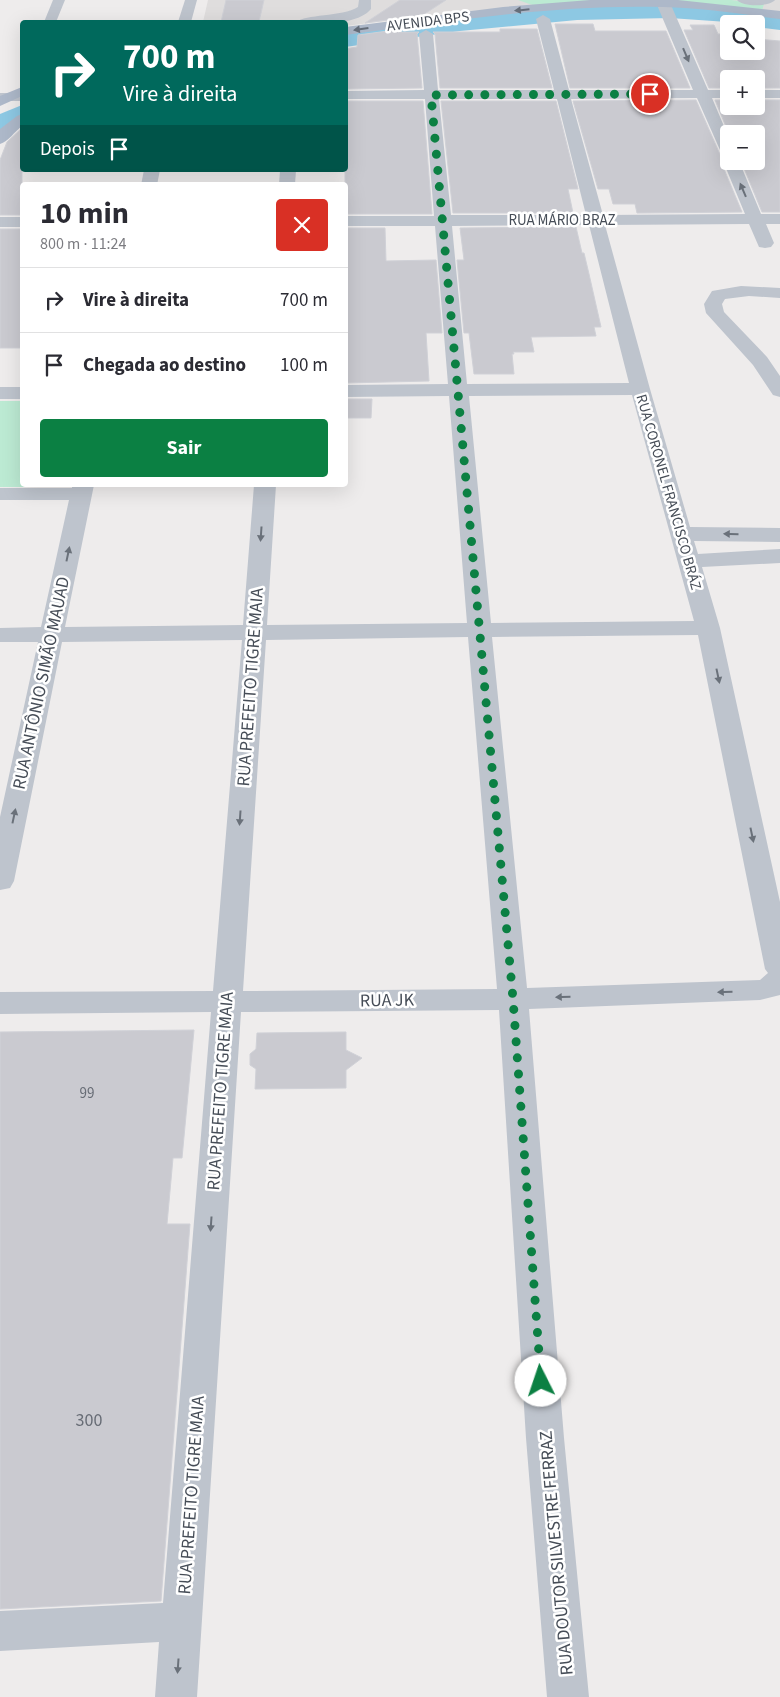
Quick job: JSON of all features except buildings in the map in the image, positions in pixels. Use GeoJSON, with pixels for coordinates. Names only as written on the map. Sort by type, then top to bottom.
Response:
{"type":"FeatureCollection","features":[{"type":"Feature","properties":{"kind":"main road","name":"AVENIDA BPS"},"geometry":{"type":"LineString","coordinates":[[348,31],[455,16],[550,13],[609,15],[666,8],[771,7]]}},
{"type":"Feature","properties":{"kind":"main road","name":"AVENIDA BPS"},"geometry":{"type":"LineString","coordinates":[[666,8],[720,18]]}},
{"type":"Feature","properties":{"kind":"main road","name":"AVENIDA BPS"},"geometry":{"type":"LineString","coordinates":[[484,26],[550,13]]}},
{"type":"Feature","properties":{"kind":"main road"},"geometry":{"type":"LineString","coordinates":[[765,27],[772,28]]}},
{"type":"Feature","properties":{"kind":"main road"},"geometry":{"type":"LineString","coordinates":[[0,139],[7,130],[20,120]]}},
{"type":"Feature","properties":{"kind":"street"},"geometry":{"type":"LineString","coordinates":[[51,20],[59,0]]}},
{"type":"Feature","properties":{"kind":"street"},"geometry":{"type":"LineString","coordinates":[[186,20],[191,0]]}},
{"type":"Feature","properties":{"kind":"street"},"geometry":{"type":"LineString","coordinates":[[320,20],[358,14],[364,9],[365,0]]}},
{"type":"Feature","properties":{"kind":"street"},"geometry":{"type":"LineString","coordinates":[[550,13],[577,0]]}},
{"type":"Feature","properties":{"kind":"street"},"geometry":{"type":"LineString","coordinates":[[743,0],[771,7]]}},
{"type":"Feature","properties":{"kind":"street"},"geometry":{"type":"LineString","coordinates":[[666,8],[720,135]]}},
{"type":"Feature","properties":{"kind":"street","name":"RUA CORONEL FRANCISCO BRÁZ"},"geometry":{"type":"LineString","coordinates":[[550,13],[562,94],[640,389],[708,628],[778,978]]}},
{"type":"Feature","properties":{"kind":"street","name":"RUA DOUTOR SILVESTRE FERRAZ"},"geometry":{"type":"LineString","coordinates":[[426,34],[513,999],[545,1438],[568,1697]]}},
{"type":"Feature","properties":{"kind":"street"},"geometry":{"type":"LineString","coordinates":[[348,95],[720,94]]}},
{"type":"Feature","properties":{"kind":"street"},"geometry":{"type":"LineString","coordinates":[[765,94],[780,94]]}},
{"type":"Feature","properties":{"kind":"street"},"geometry":{"type":"LineString","coordinates":[[735,170],[765,243]]}},
{"type":"Feature","properties":{"kind":"street","name":"RUA MÁRIO BRAZ"},"geometry":{"type":"LineString","coordinates":[[348,221],[780,219]]}},
{"type":"Feature","properties":{"kind":"street"},"geometry":{"type":"LineString","coordinates":[[0,222],[20,222]]}},
{"type":"Feature","properties":{"kind":"street"},"geometry":{"type":"LineString","coordinates":[[780,293],[758,290],[736,291],[718,295],[713,304],[715,314],[760,361],[780,391]]}},
{"type":"Feature","properties":{"kind":"street"},"geometry":{"type":"LineString","coordinates":[[348,391],[640,389]]}},
{"type":"Feature","properties":{"kind":"street"},"geometry":{"type":"LineString","coordinates":[[0,393],[20,393]]}},
{"type":"Feature","properties":{"kind":"street","name":"RUA PREFEITO TIGRE MAIA"},"geometry":{"type":"LineString","coordinates":[[176,1697],[265,487]]}},
{"type":"Feature","properties":{"kind":"street"},"geometry":{"type":"LineString","coordinates":[[0,494],[82,489]]}},
{"type":"Feature","properties":{"kind":"street","name":"RUA ANTÔNIO SIMÃO MAUAD"},"geometry":{"type":"LineString","coordinates":[[0,881],[82,489]]}},
{"type":"Feature","properties":{"kind":"street"},"geometry":{"type":"LineString","coordinates":[[681,534],[780,535]]}},
{"type":"Feature","properties":{"kind":"street"},"geometry":{"type":"LineString","coordinates":[[690,561],[780,556]]}},
{"type":"Feature","properties":{"kind":"street"},"geometry":{"type":"LineString","coordinates":[[0,634],[708,628]]}},
{"type":"Feature","properties":{"kind":"street","name":"RUA JK"},"geometry":{"type":"LineString","coordinates":[[0,1003],[513,999],[760,990],[778,978]]}},
{"type":"Feature","properties":{"kind":"street"},"geometry":{"type":"LineString","coordinates":[[0,1631],[181,1622]]}},
{"type":"Feature","properties":{"kind":"shaded area"},"geometry":{"type":"Polygon","coordinates":[[[208,0],[780,0],[780,13],[469,11],[348,26],[348,20],[203,20],[208,0]]]}},
{"type":"Feature","properties":{"kind":"green space"},"geometry":{"type":"Polygon","coordinates":[[[518,0],[731,0],[764,4],[761,14],[780,17],[780,26],[765,24],[765,15],[720,15],[720,18],[659,13],[580,13],[501,20],[348,43],[348,33],[544,9],[518,0]]]}},
{"type":"Feature","properties":{"kind":"green space"},"geometry":{"type":"Polygon","coordinates":[[[0,401],[20,401],[20,487],[0,487],[0,401]]]}},
{"type":"Feature","properties":{"kind":"waterway"},"geometry":{"type":"LineString","coordinates":[[348,40],[499,20],[616,11],[686,12],[780,23]]}},
{"type":"Feature","properties":{"kind":"waterway"},"geometry":{"type":"LineString","coordinates":[[0,125],[20,114]]}},
{"type":"Feature","properties":{"kind":"route"},"geometry":{"type":"LineString","coordinates":[[541,1381],[513,999],[431,95],[650,94]]}}]}
